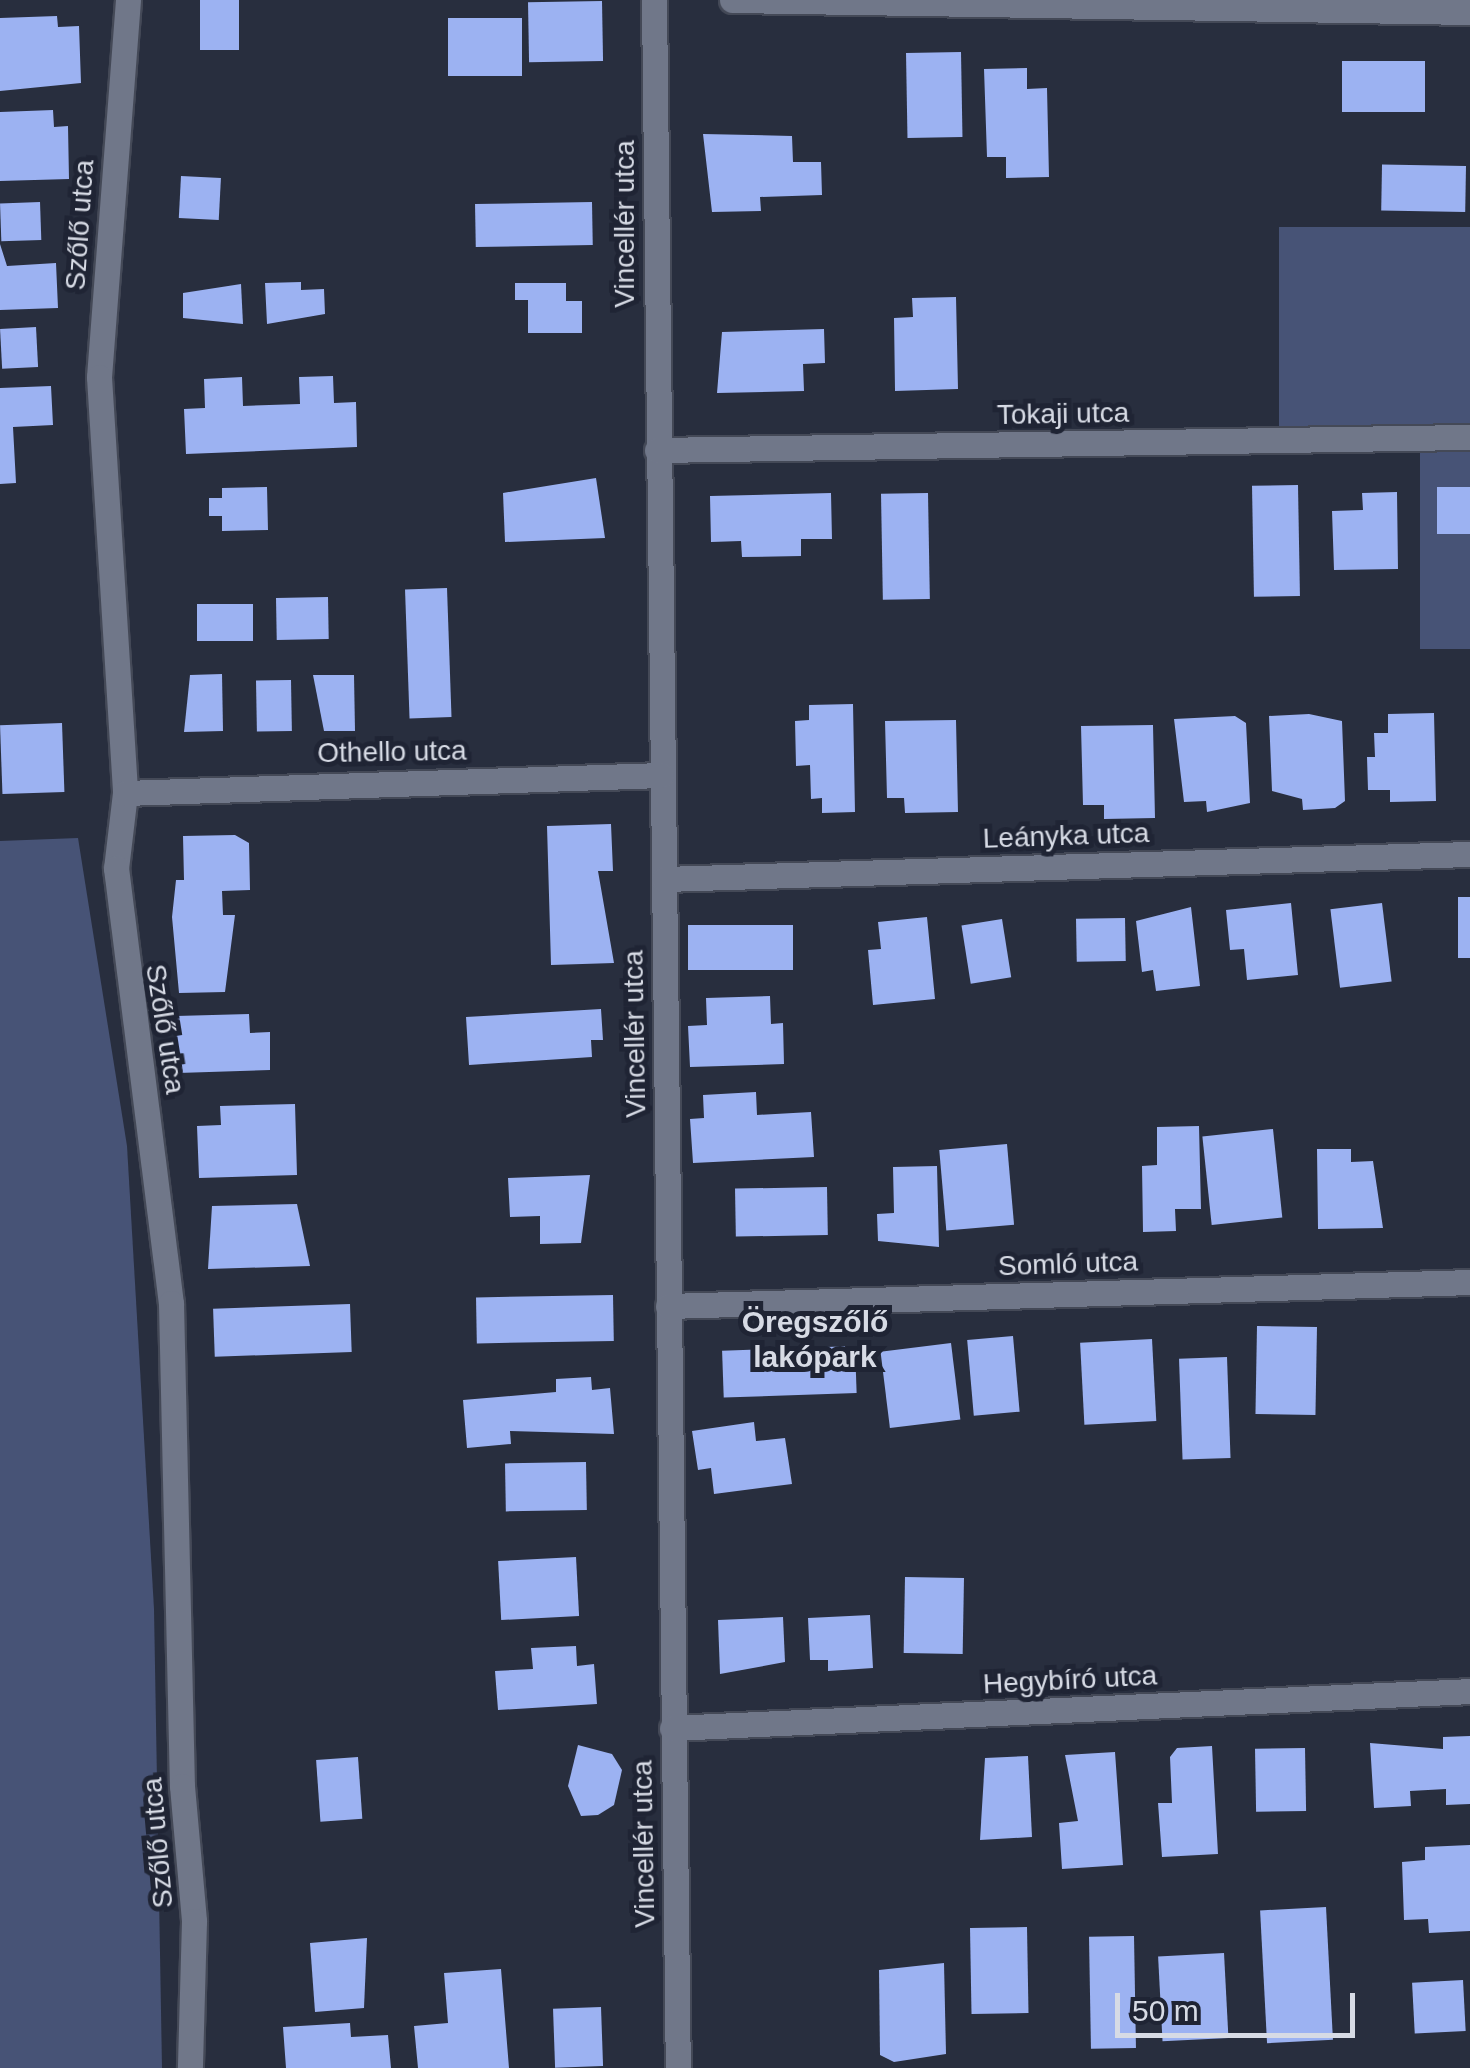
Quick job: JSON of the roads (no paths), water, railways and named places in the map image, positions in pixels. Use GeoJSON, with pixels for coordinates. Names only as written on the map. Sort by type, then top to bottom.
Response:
{"type":"FeatureCollection","features":[{"type":"Feature","properties":{"kind":"street","name":"Szőlő utca"},"geometry":{"type":"LineString","coordinates":[[128,0],[99,377],[124,793],[116,868],[122,938],[162,1182],[174,1363],[182,1786],[194,1921],[190,2068]]}},
{"type":"Feature","properties":{"kind":"street","name":"Vincellér utca"},"geometry":{"type":"LineString","coordinates":[[654,0],[678,2068]]}},
{"type":"Feature","properties":{"kind":"street"},"geometry":{"type":"LineString","coordinates":[[732,0],[1470,11],[1467,0]]}},
{"type":"Feature","properties":{"kind":"street","name":"Tokaji utca"},"geometry":{"type":"LineString","coordinates":[[657,450],[1470,437]]}},
{"type":"Feature","properties":{"kind":"street","name":"Othello utca"},"geometry":{"type":"LineString","coordinates":[[124,793],[661,775]]}},
{"type":"Feature","properties":{"kind":"street","name":"Leányka utca"},"geometry":{"type":"LineString","coordinates":[[664,879],[1470,854]]}},
{"type":"Feature","properties":{"kind":"street","name":"Somló utca"},"geometry":{"type":"LineString","coordinates":[[668,1306],[1470,1282]]}},
{"type":"Feature","properties":{"kind":"street","name":"Hegybíró utca"},"geometry":{"type":"LineString","coordinates":[[672,1728],[1470,1692]]}},
{"type":"Feature","properties":{"kind":"district","name":"Öregszőlő lakópark"},"geometry":{"type":"Point","coordinates":[815,1339]}}]}
